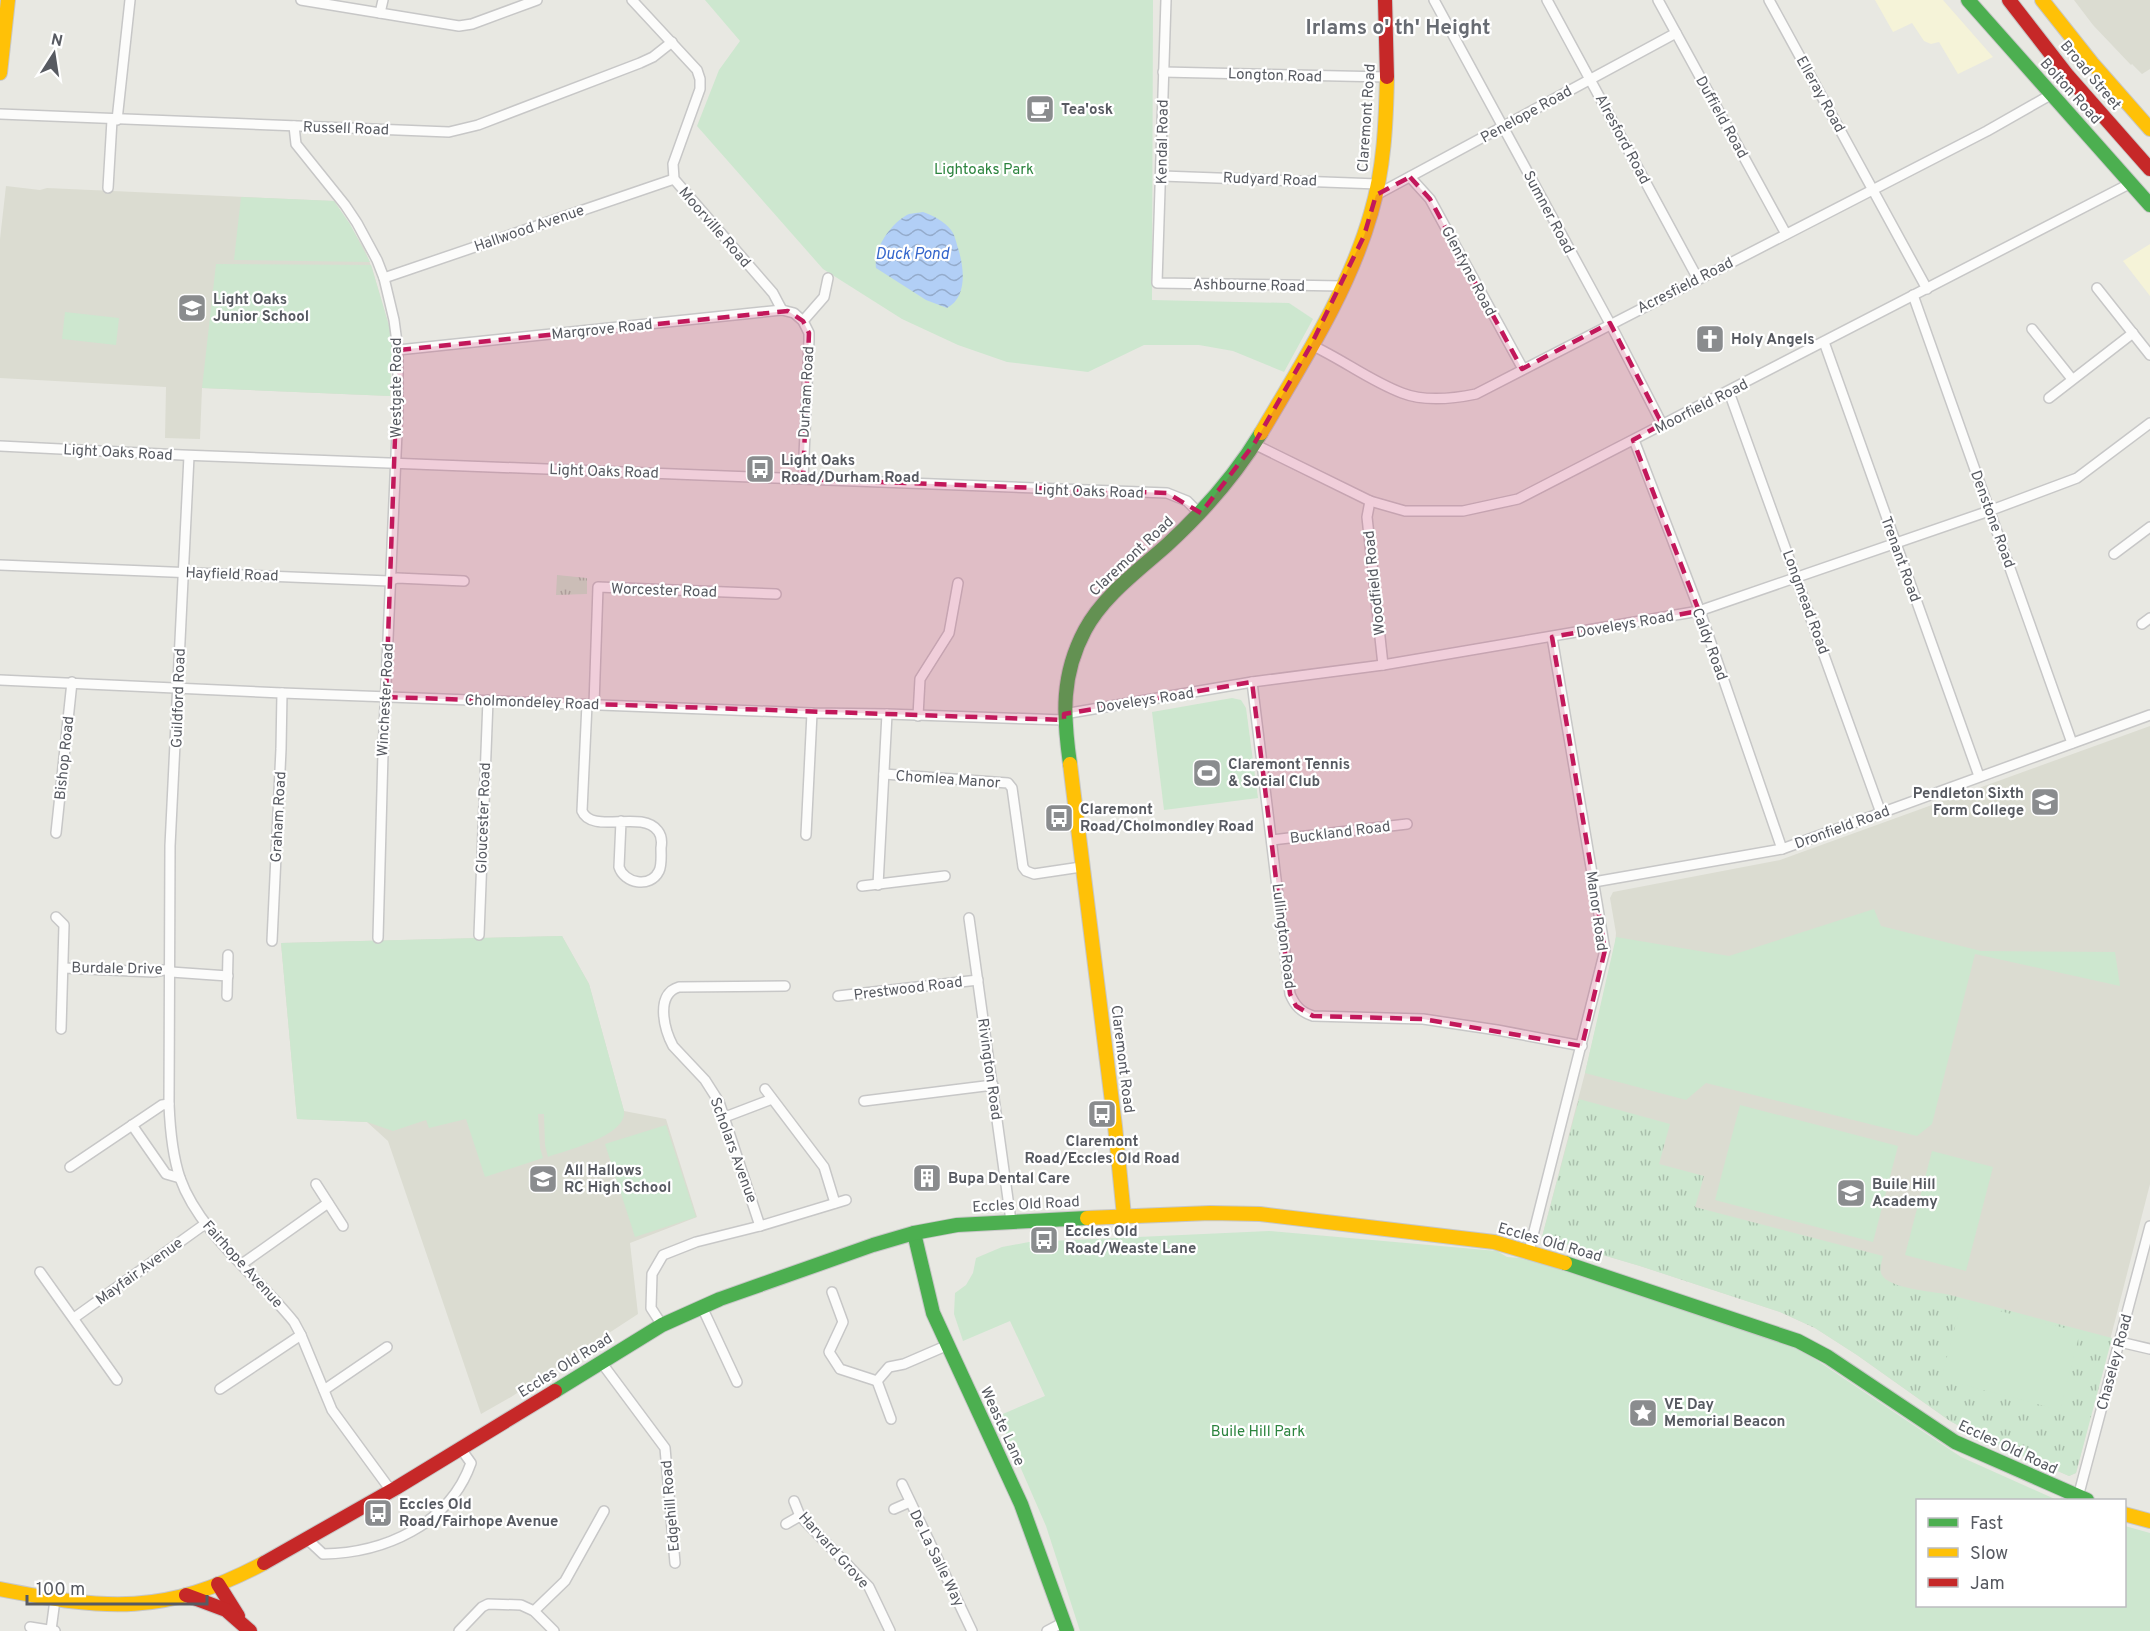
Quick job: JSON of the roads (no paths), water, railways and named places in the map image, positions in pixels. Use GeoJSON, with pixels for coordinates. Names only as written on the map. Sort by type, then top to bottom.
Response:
{"type":"FeatureCollection","features":[{"type":"Feature","properties":{"kind":"main road"},"geometry":{"type":"LineString","coordinates":[[0,73],[9,0]]}},
{"type":"Feature","properties":{"kind":"main road","name":"Claremont Road"},"geometry":{"type":"LineString","coordinates":[[1124,1216],[1115,1126],[1064,717],[1067,686],[1075,655],[1092,618],[1109,599],[1200,514],[1226,485],[1254,444],[1342,286],[1364,236],[1377,189],[1385,140],[1387,77],[1385,0]]}},
{"type":"Feature","properties":{"kind":"main road","name":"Bolton Road"},"geometry":{"type":"LineString","coordinates":[[1968,0],[2150,204]]}},
{"type":"Feature","properties":{"kind":"main road","name":"Broad Street"},"geometry":{"type":"LineString","coordinates":[[2009,0],[2068,76],[2150,169]]}},
{"type":"Feature","properties":{"kind":"main road","name":"Broad Street"},"geometry":{"type":"LineString","coordinates":[[2042,0],[2092,63],[2150,129]]}},
{"type":"Feature","properties":{"kind":"main road","name":"Eccles Old Road"},"geometry":{"type":"LineString","coordinates":[[0,1588],[55,1600],[105,1606],[154,1602],[186,1595],[218,1584],[260,1565],[392,1492],[662,1325],[702,1307],[873,1245],[915,1233],[957,1225],[1124,1216],[1260,1214],[1471,1238],[1529,1251],[1798,1341],[1828,1357],[1955,1442],[2082,1499]]}},
{"type":"Feature","properties":{"kind":"main road","name":"Weaste Lane"},"geometry":{"type":"LineString","coordinates":[[915,1233],[933,1313],[1021,1504],[1066,1627]]}},
{"type":"Feature","properties":{"kind":"main road"},"geometry":{"type":"LineString","coordinates":[[2126,1515],[2150,1521]]}},
{"type":"Feature","properties":{"kind":"main road"},"geometry":{"type":"LineString","coordinates":[[218,1584],[246,1627]]}},
{"type":"Feature","properties":{"kind":"main road"},"geometry":{"type":"LineString","coordinates":[[186,1595],[218,1606],[246,1627]]}},
{"type":"Feature","properties":{"kind":"street"},"geometry":{"type":"LineString","coordinates":[[108,188],[114,120],[130,0]]}},
{"type":"Feature","properties":{"kind":"street"},"geometry":{"type":"LineString","coordinates":[[301,0],[447,25],[465,25],[537,0]]}},
{"type":"Feature","properties":{"kind":"street"},"geometry":{"type":"LineString","coordinates":[[380,13],[383,0]]}},
{"type":"Feature","properties":{"kind":"street","name":"Moorville Road"},"geometry":{"type":"LineString","coordinates":[[632,0],[697,70],[701,84],[673,164],[674,179],[773,293],[782,310]]}},
{"type":"Feature","properties":{"kind":"street","name":"Kendal Road"},"geometry":{"type":"LineString","coordinates":[[1157,283],[1166,0]]}},
{"type":"Feature","properties":{"kind":"street","name":"Sumner Road"},"geometry":{"type":"LineString","coordinates":[[1434,0],[1610,323],[1662,424]]}},
{"type":"Feature","properties":{"kind":"street","name":"Alresford Road"},"geometry":{"type":"LineString","coordinates":[[1547,0],[1698,279]]}},
{"type":"Feature","properties":{"kind":"street","name":"Duffield Road"},"geometry":{"type":"LineString","coordinates":[[1658,0],[1786,234]]}},
{"type":"Feature","properties":{"kind":"street","name":"Elleray Road"},"geometry":{"type":"LineString","coordinates":[[1769,0],[1927,289]]}},
{"type":"Feature","properties":{"kind":"street","name":"Penelope Road"},"geometry":{"type":"LineString","coordinates":[[1377,189],[1410,177],[1676,33]]}},
{"type":"Feature","properties":{"kind":"street","name":"Russell Road"},"geometry":{"type":"LineString","coordinates":[[0,114],[439,132],[459,130],[640,63],[653,57],[672,42]]}},
{"type":"Feature","properties":{"kind":"street","name":"Longton Road"},"geometry":{"type":"LineString","coordinates":[[1163,72],[1387,77]]}},
{"type":"Feature","properties":{"kind":"street","name":"Acresfield Road"},"geometry":{"type":"LineString","coordinates":[[1311,345],[1402,393],[1416,397],[1447,399],[1476,394],[1610,323],[1987,131],[2052,94]]}},
{"type":"Feature","properties":{"kind":"street","name":"Westgate Road"},"geometry":{"type":"LineString","coordinates":[[294,126],[296,144],[357,223],[384,278],[398,350],[396,463]]}},
{"type":"Feature","properties":{"kind":"street","name":"Rudyard Road"},"geometry":{"type":"LineString","coordinates":[[1162,176],[1377,189]]}},
{"type":"Feature","properties":{"kind":"street","name":"Glenfyne Road"},"geometry":{"type":"LineString","coordinates":[[1410,177],[1430,199],[1523,369]]}},
{"type":"Feature","properties":{"kind":"street","name":"Hallwood Avenue"},"geometry":{"type":"LineString","coordinates":[[384,278],[674,179]]}},
{"type":"Feature","properties":{"kind":"street","name":"Moorfield Road"},"geometry":{"type":"LineString","coordinates":[[1254,444],[1370,501],[1405,511],[1463,511],[1518,499],[1662,424],[1730,392],[2131,183]]}},
{"type":"Feature","properties":{"kind":"street"},"geometry":{"type":"LineString","coordinates":[[782,310],[794,313],[804,321],[824,297],[828,278]]}},
{"type":"Feature","properties":{"kind":"street","name":"Ashbourne Road"},"geometry":{"type":"LineString","coordinates":[[1157,283],[1342,286]]}},
{"type":"Feature","properties":{"kind":"street"},"geometry":{"type":"LineString","coordinates":[[2097,288],[2150,355]]}},
{"type":"Feature","properties":{"kind":"street","name":"Denstone Road"},"geometry":{"type":"LineString","coordinates":[[1913,295],[2072,743]]}},
{"type":"Feature","properties":{"kind":"street","name":"Margrove Road"},"geometry":{"type":"LineString","coordinates":[[398,350],[782,310]]}},
{"type":"Feature","properties":{"kind":"street","name":"Durham Road"},"geometry":{"type":"LineString","coordinates":[[803,479],[809,340],[804,321]]}},
{"type":"Feature","properties":{"kind":"street"},"geometry":{"type":"LineString","coordinates":[[2032,329],[2072,379]]}},
{"type":"Feature","properties":{"kind":"street"},"geometry":{"type":"LineString","coordinates":[[2049,399],[2133,333]]}},
{"type":"Feature","properties":{"kind":"street","name":"Trenant Road"},"geometry":{"type":"LineString","coordinates":[[1824,342],[1978,776]]}},
{"type":"Feature","properties":{"kind":"street","name":"Longmead Road"},"geometry":{"type":"LineString","coordinates":[[1730,392],[1881,813]]}},
{"type":"Feature","properties":{"kind":"street","name":"Doveleys Road"},"geometry":{"type":"LineString","coordinates":[[1064,717],[1252,682],[1383,665],[1699,610],[2077,478],[2150,423]]}},
{"type":"Feature","properties":{"kind":"street","name":"Caldy Road"},"geometry":{"type":"LineString","coordinates":[[1634,440],[1699,610],[1782,849]]}},
{"type":"Feature","properties":{"kind":"street","name":"Light Oaks Road"},"geometry":{"type":"LineString","coordinates":[[0,446],[189,456],[1167,493],[1187,501],[1200,514]]}},
{"type":"Feature","properties":{"kind":"street","name":"Guildford Road"},"geometry":{"type":"LineString","coordinates":[[171,939],[170,846],[189,456]]}},
{"type":"Feature","properties":{"kind":"street","name":"Winchester Road"},"geometry":{"type":"LineString","coordinates":[[378,938],[389,581],[396,463]]}},
{"type":"Feature","properties":{"kind":"street","name":"Woodfield Road"},"geometry":{"type":"LineString","coordinates":[[1370,501],[1367,517],[1383,665]]}},
{"type":"Feature","properties":{"kind":"street"},"geometry":{"type":"LineString","coordinates":[[2114,554],[2150,527]]}},
{"type":"Feature","properties":{"kind":"street","name":"Hayfield Road"},"geometry":{"type":"LineString","coordinates":[[0,565],[389,581],[397,578],[464,581]]}},
{"type":"Feature","properties":{"kind":"street"},"geometry":{"type":"LineString","coordinates":[[918,716],[920,679],[949,633],[958,583]]}},
{"type":"Feature","properties":{"kind":"street","name":"Worcester Road"},"geometry":{"type":"LineString","coordinates":[[591,705],[598,587],[776,594]]}},
{"type":"Feature","properties":{"kind":"street","name":"Manor Road"},"geometry":{"type":"LineString","coordinates":[[1529,1251],[1605,950],[1552,637]]}},
{"type":"Feature","properties":{"kind":"street","name":"Cholmondeley Road"},"geometry":{"type":"LineString","coordinates":[[0,680],[812,713],[1064,717]]}},
{"type":"Feature","properties":{"kind":"street","name":"Bishop Road"},"geometry":{"type":"LineString","coordinates":[[56,833],[72,682]]}},
{"type":"Feature","properties":{"kind":"street","name":"Lullington Road"},"geometry":{"type":"LineString","coordinates":[[1252,682],[1290,994],[1300,1010],[1319,1017],[1394,1017],[1448,1022],[1582,1046]]}},
{"type":"Feature","properties":{"kind":"street","name":"Graham Road"},"geometry":{"type":"LineString","coordinates":[[272,941],[282,693]]}},
{"type":"Feature","properties":{"kind":"street","name":"Gloucester Road"},"geometry":{"type":"LineString","coordinates":[[479,935],[488,700]]}},
{"type":"Feature","properties":{"kind":"street"},"geometry":{"type":"LineString","coordinates":[[591,705],[582,811],[588,820],[621,821],[648,824],[658,829],[661,834],[660,867],[655,876],[645,882],[629,880],[621,873],[619,867],[621,821]]}},
{"type":"Feature","properties":{"kind":"street"},"geometry":{"type":"LineString","coordinates":[[806,835],[812,713]]}},
{"type":"Feature","properties":{"kind":"street","name":"Chomlea Manor"},"geometry":{"type":"LineString","coordinates":[[879,885],[887,714]]}},
{"type":"Feature","properties":{"kind":"street","name":"Dronfield Road"},"geometry":{"type":"LineString","coordinates":[[1594,882],[1782,849],[2150,715]]}},
{"type":"Feature","properties":{"kind":"street","name":"Chomlea Manor"},"geometry":{"type":"LineString","coordinates":[[884,774],[1008,783],[1012,788],[1023,867],[1026,871],[1034,874],[1081,867]]}},
{"type":"Feature","properties":{"kind":"street","name":"Buckland Road"},"geometry":{"type":"LineString","coordinates":[[1272,840],[1407,824]]}},
{"type":"Feature","properties":{"kind":"street"},"geometry":{"type":"LineString","coordinates":[[862,886],[945,876]]}},
{"type":"Feature","properties":{"kind":"street","name":"Burdale Drive"},"geometry":{"type":"LineString","coordinates":[[56,917],[64,925],[61,1029]]}},
{"type":"Feature","properties":{"kind":"street","name":"Rivington Road"},"geometry":{"type":"LineString","coordinates":[[969,918],[1011,1221]]}},
{"type":"Feature","properties":{"kind":"street","name":"Fairhope Avenue"},"geometry":{"type":"LineString","coordinates":[[171,939],[171,1131],[180,1178],[205,1224],[283,1308],[301,1335],[332,1410],[392,1492]]}},
{"type":"Feature","properties":{"kind":"street"},"geometry":{"type":"LineString","coordinates":[[227,996],[228,955]]}},
{"type":"Feature","properties":{"kind":"street","name":"Burdale Drive"},"geometry":{"type":"LineString","coordinates":[[64,968],[153,972],[171,970],[228,976]]}},
{"type":"Feature","properties":{"kind":"street","name":"Prestwood Road"},"geometry":{"type":"LineString","coordinates":[[838,996],[978,980]]}},
{"type":"Feature","properties":{"kind":"street","name":"Scholars Avenue"},"geometry":{"type":"LineString","coordinates":[[760,1226],[725,1117],[712,1090],[673,1046],[668,1037],[664,1019],[665,997],[670,991],[679,987],[785,986]]}},
{"type":"Feature","properties":{"kind":"street"},"geometry":{"type":"LineString","coordinates":[[864,1101],[993,1085]]}},
{"type":"Feature","properties":{"kind":"street"},"geometry":{"type":"LineString","coordinates":[[765,1089],[824,1167],[835,1203]]}},
{"type":"Feature","properties":{"kind":"street"},"geometry":{"type":"LineString","coordinates":[[725,1117],[771,1099]]}},
{"type":"Feature","properties":{"kind":"street"},"geometry":{"type":"LineString","coordinates":[[70,1167],[162,1106],[170,1104]]}},
{"type":"Feature","properties":{"kind":"street"},"geometry":{"type":"LineString","coordinates":[[132,1125],[166,1174],[180,1178]]}},
{"type":"Feature","properties":{"kind":"street"},"geometry":{"type":"LineString","coordinates":[[316,1184],[343,1226]]}},
{"type":"Feature","properties":{"kind":"street"},"geometry":{"type":"LineString","coordinates":[[662,1325],[651,1308],[652,1274],[663,1256],[696,1242],[760,1226],[846,1200]]}},
{"type":"Feature","properties":{"kind":"street"},"geometry":{"type":"LineString","coordinates":[[242,1264],[328,1203]]}},
{"type":"Feature","properties":{"kind":"street","name":"Mayfair Avenue"},"geometry":{"type":"LineString","coordinates":[[74,1318],[205,1224]]}},
{"type":"Feature","properties":{"kind":"street","name":"Chaseley Road"},"geometry":{"type":"LineString","coordinates":[[2082,1499],[2150,1226]]}},
{"type":"Feature","properties":{"kind":"street"},"geometry":{"type":"LineString","coordinates":[[40,1272],[117,1380]]}},
{"type":"Feature","properties":{"kind":"street"},"geometry":{"type":"LineString","coordinates":[[832,1292],[843,1322],[828,1352],[840,1369],[877,1381]]}},
{"type":"Feature","properties":{"kind":"street"},"geometry":{"type":"LineString","coordinates":[[702,1307],[736,1382]]}},
{"type":"Feature","properties":{"kind":"street"},"geometry":{"type":"LineString","coordinates":[[220,1389],[301,1335]]}},
{"type":"Feature","properties":{"kind":"street"},"geometry":{"type":"LineString","coordinates":[[2120,1342],[2150,1349]]}},
{"type":"Feature","properties":{"kind":"street"},"geometry":{"type":"LineString","coordinates":[[877,1381],[888,1367],[904,1364],[948,1345]]}},
{"type":"Feature","properties":{"kind":"street"},"geometry":{"type":"LineString","coordinates":[[324,1390],[387,1347]]}},
{"type":"Feature","properties":{"kind":"street","name":"Edgehill Road"},"geometry":{"type":"LineString","coordinates":[[601,1362],[665,1448],[675,1563]]}},
{"type":"Feature","properties":{"kind":"street"},"geometry":{"type":"LineString","coordinates":[[877,1381],[891,1419]]}},
{"type":"Feature","properties":{"kind":"street"},"geometry":{"type":"LineString","coordinates":[[307,1539],[323,1554],[348,1554],[380,1546],[409,1534],[443,1509],[466,1476],[471,1463],[461,1449]]}},
{"type":"Feature","properties":{"kind":"street","name":"De La Salle Way"},"geometry":{"type":"LineString","coordinates":[[902,1484],[972,1631]]}},
{"type":"Feature","properties":{"kind":"street","name":"Harvard Grove"},"geometry":{"type":"LineString","coordinates":[[794,1501],[800,1516],[868,1587],[890,1631]]}},
{"type":"Feature","properties":{"kind":"street"},"geometry":{"type":"LineString","coordinates":[[894,1509],[910,1502]]}},
{"type":"Feature","properties":{"kind":"street"},"geometry":{"type":"LineString","coordinates":[[534,1611],[565,1581],[604,1511]]}},
{"type":"Feature","properties":{"kind":"street"},"geometry":{"type":"LineString","coordinates":[[786,1524],[800,1516]]}},
{"type":"Feature","properties":{"kind":"street"},"geometry":{"type":"LineString","coordinates":[[30,1626],[53,1631],[55,1600]]}},
{"type":"Feature","properties":{"kind":"street"},"geometry":{"type":"LineString","coordinates":[[459,1631],[482,1607],[488,1604],[521,1605],[534,1611],[554,1631]]}},
{"type":"Feature","properties":{"kind":"street"},"geometry":{"type":"LineString","coordinates":[[1047,1631],[1066,1627]]}},
{"type":"Feature","properties":{"kind":"water","name":"Duck Pond"},"geometry":{"type":"Polygon","coordinates":[[[923,212],[939,219],[951,230],[960,256],[963,272],[961,289],[954,303],[947,308],[926,300],[876,268],[878,252],[890,229],[909,214],[923,212]]]}},
{"type":"Feature","properties":{"kind":"place","name":"Tea'osk"},"geometry":{"type":"Point","coordinates":[1040,109]}},
{"type":"Feature","properties":{"kind":"place","name":"Light Oaks Junior School"},"geometry":{"type":"Point","coordinates":[192,308]}},
{"type":"Feature","properties":{"kind":"place","name":"Holy Angels"},"geometry":{"type":"Point","coordinates":[1710,339]}},
{"type":"Feature","properties":{"kind":"place","name":"Light Oaks Road/Durham Road"},"geometry":{"type":"Point","coordinates":[760,469]}},
{"type":"Feature","properties":{"kind":"place","name":"Claremont Tennis & Social Club"},"geometry":{"type":"Point","coordinates":[1207,773]}},
{"type":"Feature","properties":{"kind":"place","name":"Pendleton Sixth Form College"},"geometry":{"type":"Point","coordinates":[2045,802]}},
{"type":"Feature","properties":{"kind":"place","name":"Claremont Road/Cholmondley Road"},"geometry":{"type":"Point","coordinates":[1059,818]}},
{"type":"Feature","properties":{"kind":"place","name":"Claremont Road/Eccles Old Road"},"geometry":{"type":"Point","coordinates":[1102,1114]}},
{"type":"Feature","properties":{"kind":"place","name":"Bupa Dental Care"},"geometry":{"type":"Point","coordinates":[927,1178]}},
{"type":"Feature","properties":{"kind":"place","name":"All Hallows RC High School"},"geometry":{"type":"Point","coordinates":[543,1179]}},
{"type":"Feature","properties":{"kind":"place","name":"Buile Hill Academy"},"geometry":{"type":"Point","coordinates":[1851,1193]}},
{"type":"Feature","properties":{"kind":"place","name":"Eccles Old Road/Weaste Lane"},"geometry":{"type":"Point","coordinates":[1044,1240]}},
{"type":"Feature","properties":{"kind":"place","name":"VE Day Memorial Beacon"},"geometry":{"type":"Point","coordinates":[1643,1413]}},
{"type":"Feature","properties":{"kind":"place","name":"Eccles Old Road/Fairhope Avenue"},"geometry":{"type":"Point","coordinates":[378,1513]}},
{"type":"Feature","properties":{"kind":"district","name":"Irlams o' th' Height"},"geometry":{"type":"Point","coordinates":[1398,27]}},
{"type":"Feature","properties":{"kind":"park label","name":"Lightoaks Park"},"geometry":{"type":"Point","coordinates":[984,169]}},
{"type":"Feature","properties":{"kind":"park label","name":"Buile Hill Park"},"geometry":{"type":"Point","coordinates":[1258,1431]}}]}
